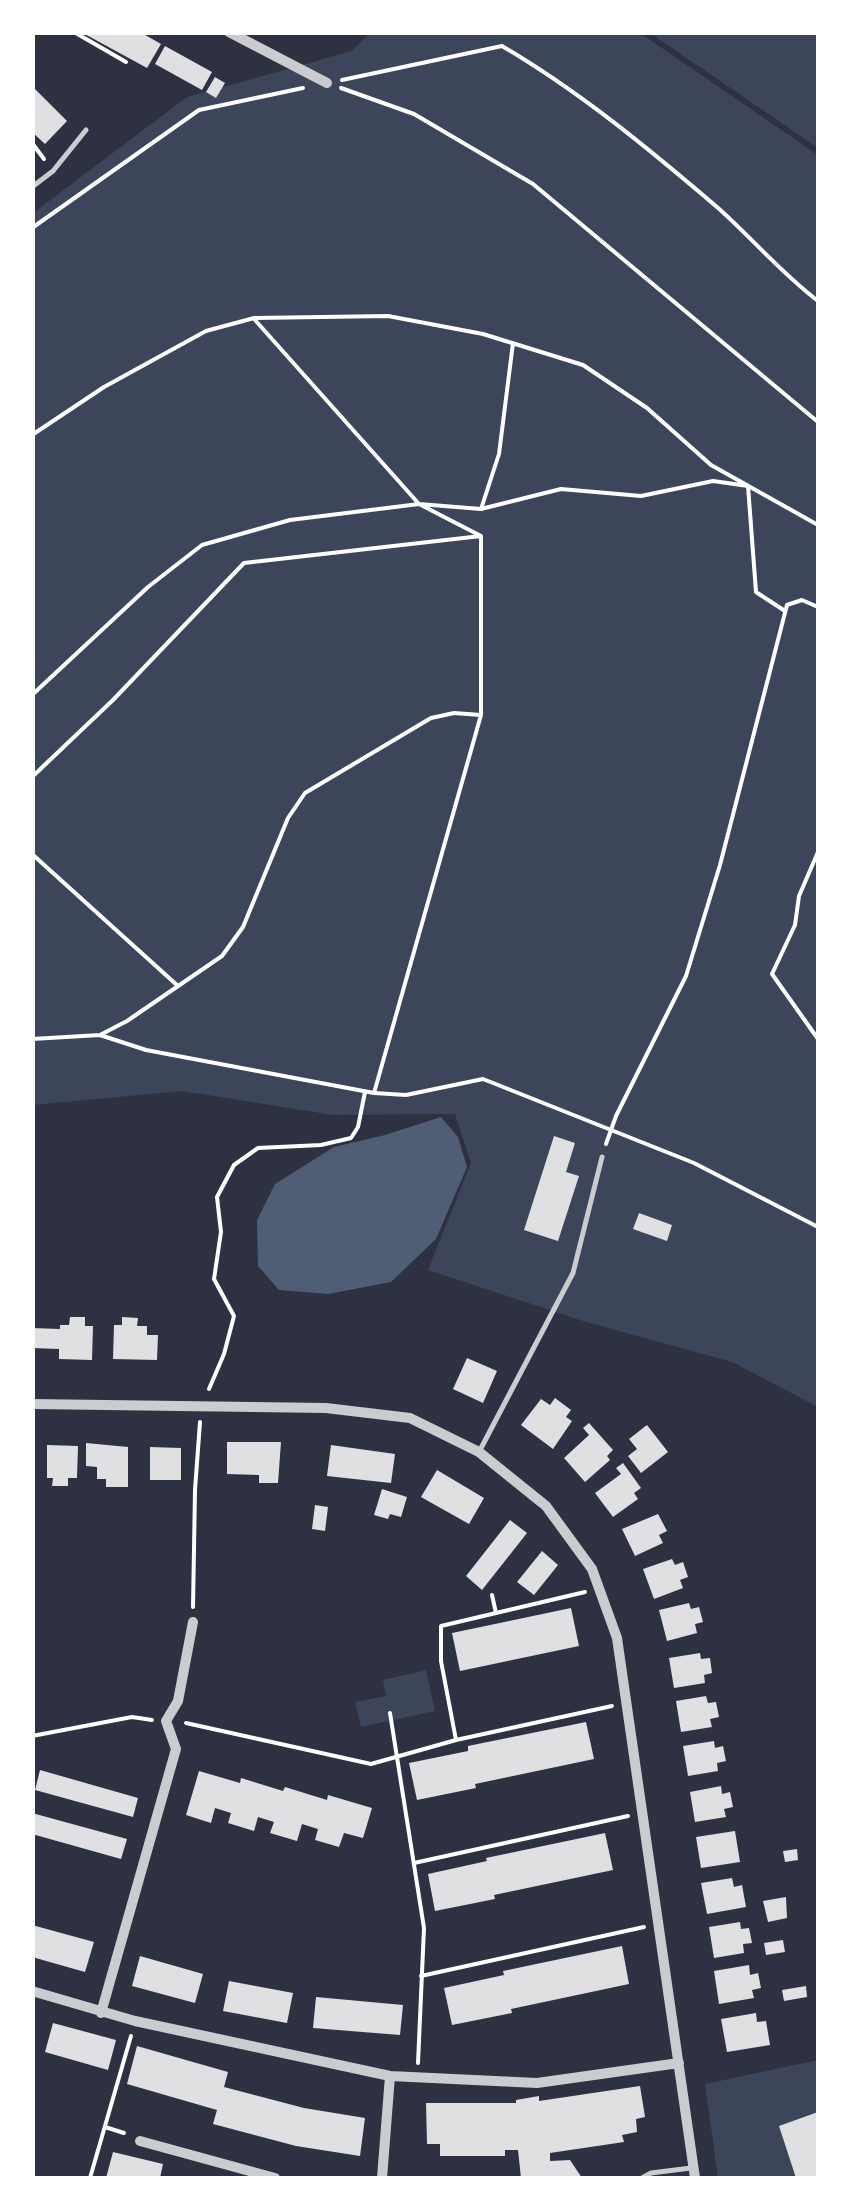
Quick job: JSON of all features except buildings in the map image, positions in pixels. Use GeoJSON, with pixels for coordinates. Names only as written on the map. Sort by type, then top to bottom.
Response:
{"type":"FeatureCollection","features":[{"type":"Feature","properties":{"kind":"street"},"geometry":{"type":"LineString","coordinates":[[229,32],[328,83]]}},
{"type":"Feature","properties":{"kind":"street"},"geometry":{"type":"LineString","coordinates":[[32,1404],[326,1408],[410,1418],[480,1452],[546,1506],[592,1569],[616,1638],[694,2173]]}},
{"type":"Feature","properties":{"kind":"street"},"geometry":{"type":"LineString","coordinates":[[102,2013],[176,1749],[166,1721],[178,1701],[193,1622]]}},
{"type":"Feature","properties":{"kind":"street"},"geometry":{"type":"LineString","coordinates":[[32,1991],[135,2022],[390,2076],[537,2083],[679,2063]]}},
{"type":"Feature","properties":{"kind":"street"},"geometry":{"type":"LineString","coordinates":[[382,2178],[390,2076]]}},
{"type":"Feature","properties":{"kind":"street"},"geometry":{"type":"LineString","coordinates":[[140,2141],[274,2178]]}},
{"type":"Feature","properties":{"kind":"lane"},"geometry":{"type":"LineString","coordinates":[[32,188],[53,171],[86,130]]}},
{"type":"Feature","properties":{"kind":"lane"},"geometry":{"type":"LineString","coordinates":[[480,1452],[573,1274],[602,1157]]}},
{"type":"Feature","properties":{"kind":"lane"},"geometry":{"type":"LineString","coordinates":[[642,2178],[651,2174],[694,2173]]}},
{"type":"Feature","properties":{"kind":"path"},"geometry":{"type":"LineString","coordinates":[[74,32],[126,62]]}},
{"type":"Feature","properties":{"kind":"path"},"geometry":{"type":"LineString","coordinates":[[32,228],[199,110],[502,46],[560,80],[718,208],[818,301]]}},
{"type":"Feature","properties":{"kind":"path"},"geometry":{"type":"LineString","coordinates":[[328,83],[414,114],[533,184],[818,422]]}},
{"type":"Feature","properties":{"kind":"path"},"geometry":{"type":"LineString","coordinates":[[32,144],[53,171]]}},
{"type":"Feature","properties":{"kind":"path"},"geometry":{"type":"LineString","coordinates":[[32,436],[104,386],[206,330],[254,318],[388,316],[483,334],[583,365],[646,408],[711,465],[818,525]]}},
{"type":"Feature","properties":{"kind":"path"},"geometry":{"type":"LineString","coordinates":[[254,318],[418,504],[481,536]]}},
{"type":"Feature","properties":{"kind":"path"},"geometry":{"type":"LineString","coordinates":[[481,508],[499,454],[513,344]]}},
{"type":"Feature","properties":{"kind":"path"},"geometry":{"type":"LineString","coordinates":[[32,695],[148,587],[202,545],[290,520],[418,504],[481,508],[561,489],[641,496],[713,481],[748,486]]}},
{"type":"Feature","properties":{"kind":"path"},"geometry":{"type":"LineString","coordinates":[[748,486],[756,592],[785,611]]}},
{"type":"Feature","properties":{"kind":"path"},"geometry":{"type":"LineString","coordinates":[[374,1093],[480,715],[481,536]]}},
{"type":"Feature","properties":{"kind":"path"},"geometry":{"type":"LineString","coordinates":[[32,777],[244,563],[481,536]]}},
{"type":"Feature","properties":{"kind":"path"},"geometry":{"type":"LineString","coordinates":[[602,1157],[610,1130],[686,976],[720,865],[786,605],[802,600],[817,604]]}},
{"type":"Feature","properties":{"kind":"path"},"geometry":{"type":"LineString","coordinates":[[100,1035],[222,956],[243,927],[288,818],[305,793],[431,718],[480,715]]}},
{"type":"Feature","properties":{"kind":"path"},"geometry":{"type":"LineString","coordinates":[[818,852],[800,896],[795,925],[772,974],[818,1040]]}},
{"type":"Feature","properties":{"kind":"path"},"geometry":{"type":"LineString","coordinates":[[32,854],[178,986]]}},
{"type":"Feature","properties":{"kind":"path"},"geometry":{"type":"LineString","coordinates":[[32,1039],[100,1035],[163,1054],[374,1093],[406,1094],[484,1080],[694,1163],[818,1227]]}},
{"type":"Feature","properties":{"kind":"path"},"geometry":{"type":"LineString","coordinates":[[193,1622],[201,1408],[224,1354],[234,1316],[214,1279],[220,1232],[217,1197],[234,1165],[258,1148],[321,1145],[351,1138],[358,1127],[366,1091]]}},
{"type":"Feature","properties":{"kind":"path"},"geometry":{"type":"LineString","coordinates":[[456,1740],[441,1662],[442,1626],[598,1586]]}},
{"type":"Feature","properties":{"kind":"path"},"geometry":{"type":"LineString","coordinates":[[492,1595],[496,1614]]}},
{"type":"Feature","properties":{"kind":"path"},"geometry":{"type":"LineString","coordinates":[[32,1736],[132,1718],[199,1724],[370,1764],[456,1740],[626,1703]]}},
{"type":"Feature","properties":{"kind":"path"},"geometry":{"type":"LineString","coordinates":[[390,1713],[424,1928],[417,2078]]}},
{"type":"Feature","properties":{"kind":"path"},"geometry":{"type":"LineString","coordinates":[[414,1863],[642,1813]]}},
{"type":"Feature","properties":{"kind":"path"},"geometry":{"type":"LineString","coordinates":[[421,1976],[658,1924]]}},
{"type":"Feature","properties":{"kind":"path"},"geometry":{"type":"LineString","coordinates":[[90,2178],[135,2022]]}},
{"type":"Feature","properties":{"kind":"path"},"geometry":{"type":"LineString","coordinates":[[105,2128],[140,2141]]}},
{"type":"Feature","properties":{"kind":"shaded area"},"geometry":{"type":"Polygon","coordinates":[[[370,33],[640,33],[818,155],[818,1407],[732,1362],[583,1321],[428,1270],[471,1163],[455,1114],[333,1115],[182,1091],[33,1105],[33,213],[187,97],[352,51],[370,33]]]}},
{"type":"Feature","properties":{"kind":"shaded area"},"geometry":{"type":"Polygon","coordinates":[[[650,33],[818,33],[818,148],[650,33]]]}},
{"type":"Feature","properties":{"kind":"shaded area"},"geometry":{"type":"Polygon","coordinates":[[[441,1117],[458,1137],[467,1167],[436,1239],[391,1282],[328,1294],[279,1290],[258,1266],[257,1220],[275,1184],[334,1147],[441,1117]]]}},
{"type":"Feature","properties":{"kind":"shaded area"},"geometry":{"type":"Polygon","coordinates":[[[426,1670],[435,1711],[361,1727],[355,1702],[386,1696],[383,1680],[426,1670]]]}},
{"type":"Feature","properties":{"kind":"shaded area"},"geometry":{"type":"Polygon","coordinates":[[[818,2060],[818,2178],[718,2178],[705,2084],[818,2060]]]}}]}
